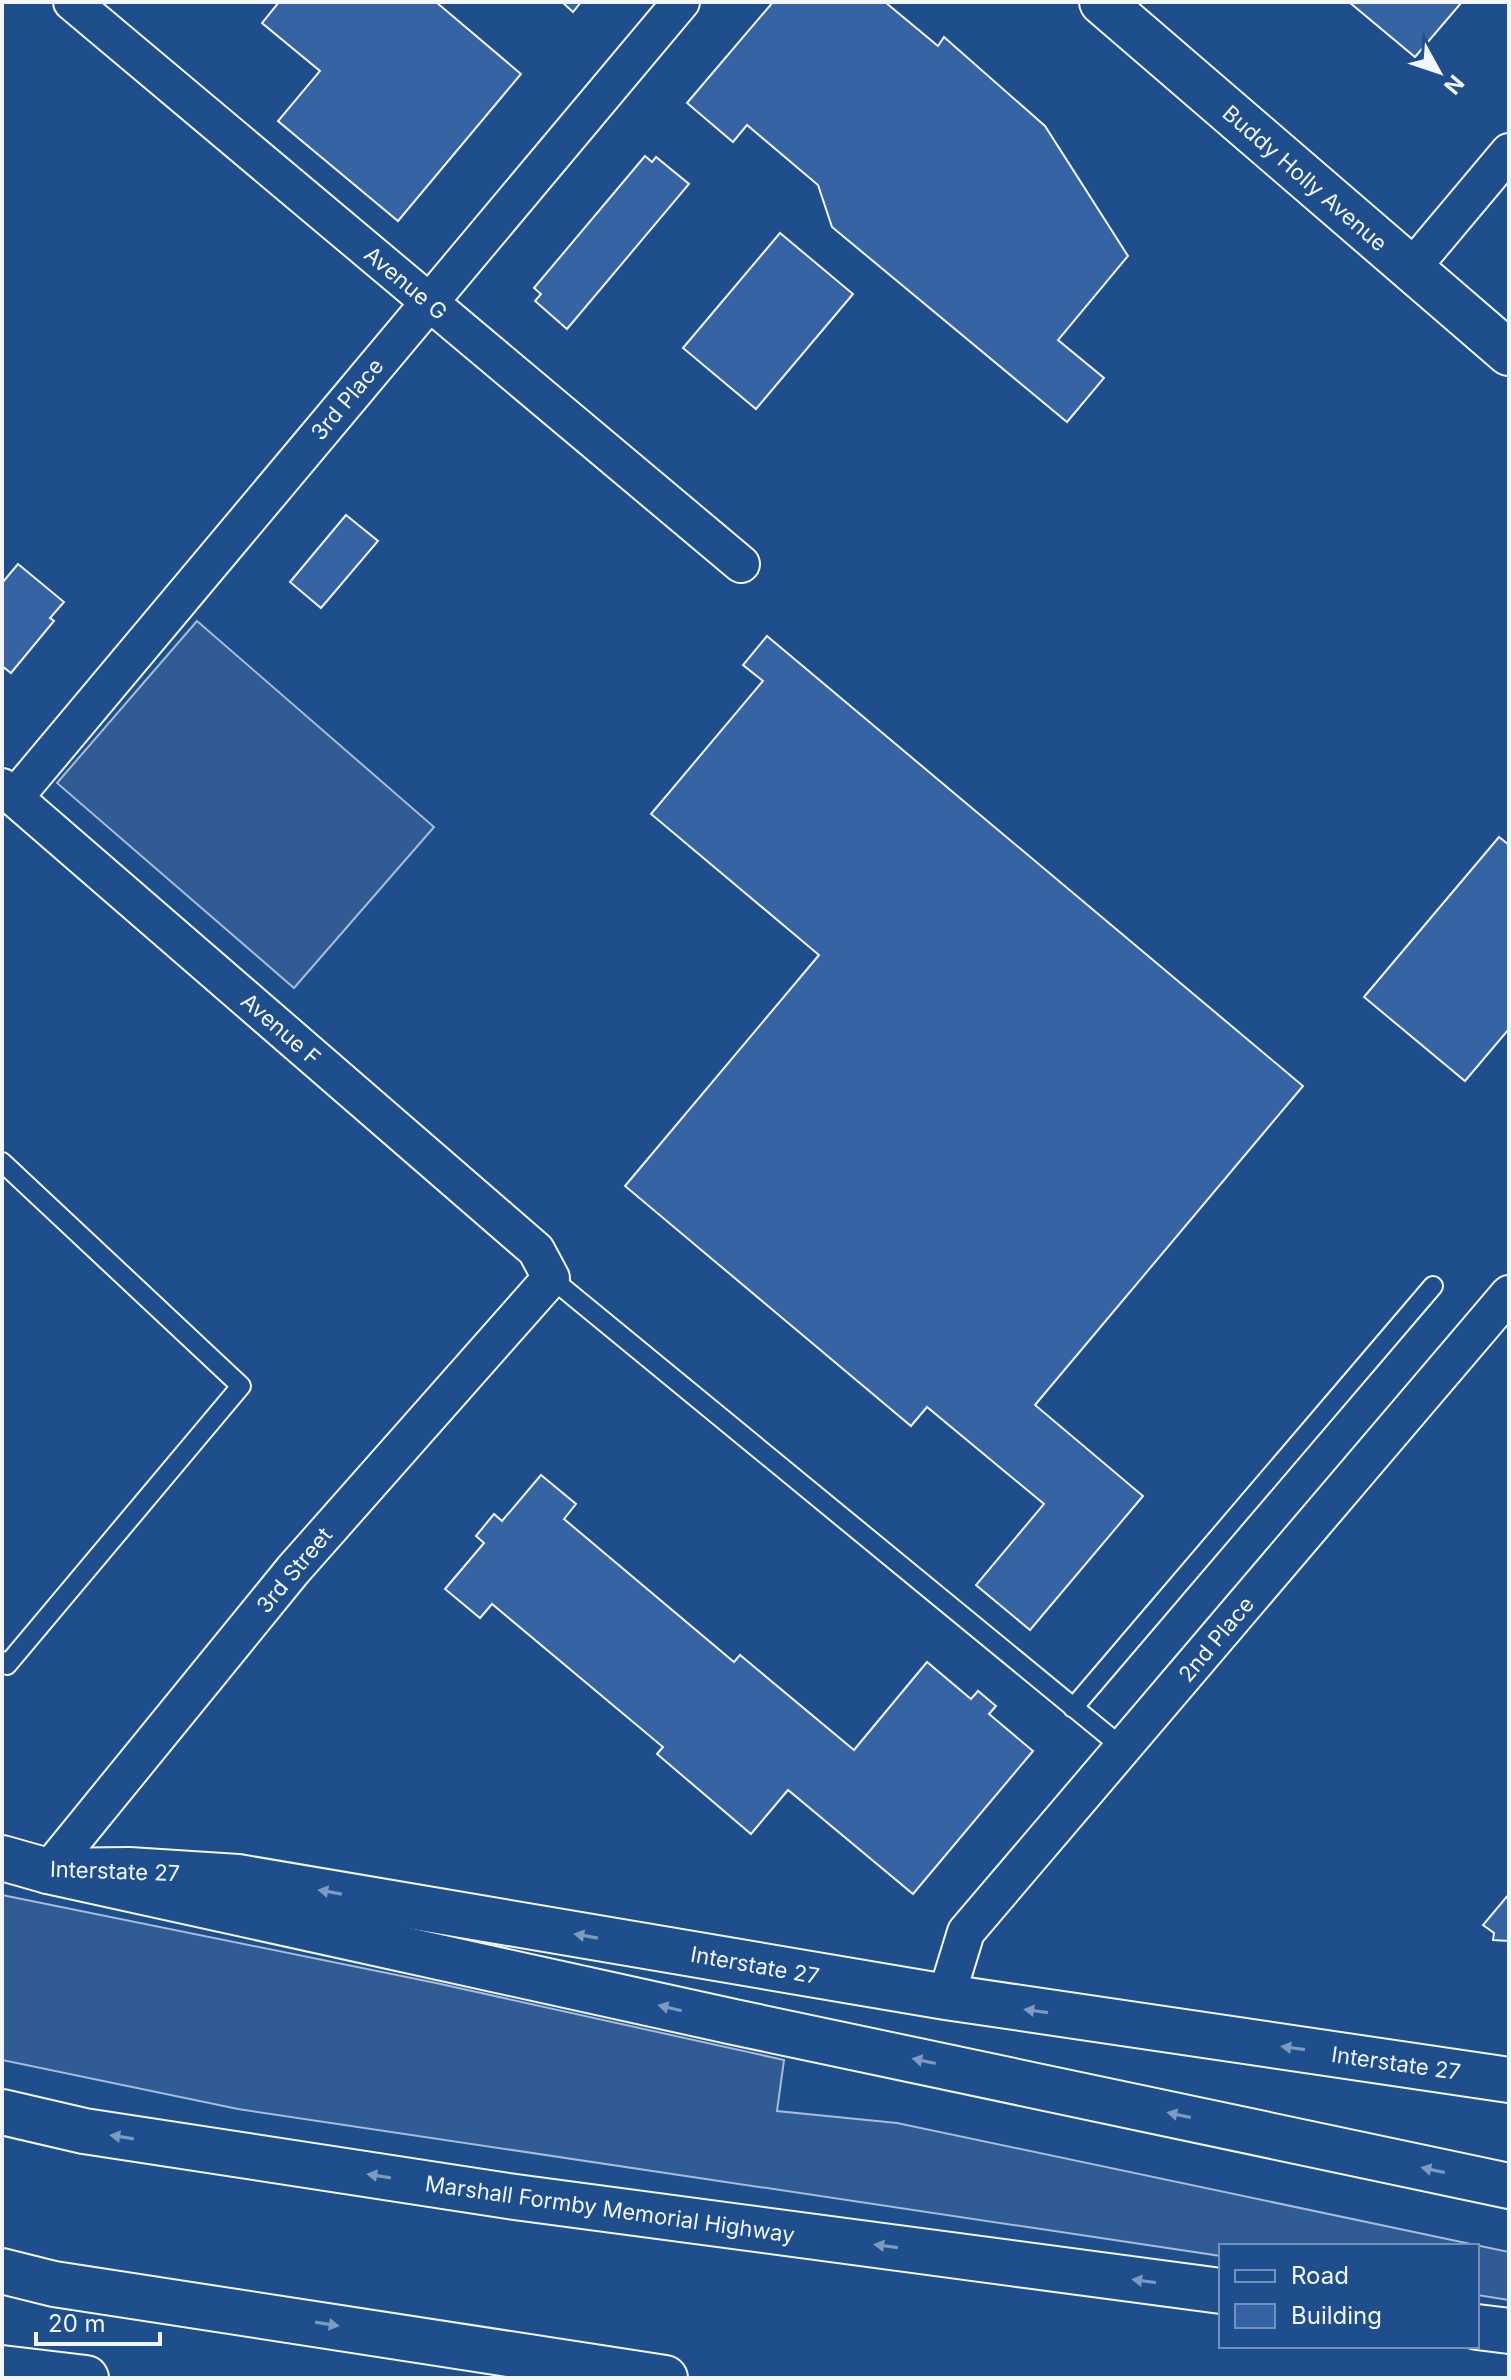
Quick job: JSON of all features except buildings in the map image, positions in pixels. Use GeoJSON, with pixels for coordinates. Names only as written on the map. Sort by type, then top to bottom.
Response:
{"type":"FeatureCollection","features":[{"type":"Feature","properties":{"kind":"main road","name":"Buddy Holly Avenue"},"geometry":{"type":"LineString","coordinates":[[1102,2],[1410,270],[1504,339]]}},
{"type":"Feature","properties":{"kind":"main road","name":"Interstate 27"},"geometry":{"type":"LineString","coordinates":[[2,1858],[48,1871],[129,1870],[238,1877],[946,1997],[1509,2080]]}},
{"type":"Feature","properties":{"kind":"main road"},"geometry":{"type":"LineString","coordinates":[[48,1871],[734,2022],[1509,2186]]}},
{"type":"Feature","properties":{"kind":"main road","name":"Marshall Formby Memorial Highway"},"geometry":{"type":"LineString","coordinates":[[2,2112],[84,2131],[515,2197],[1219,2291]]}},
{"type":"Feature","properties":{"kind":"main road"},"geometry":{"type":"LineString","coordinates":[[2,2271],[54,2284],[665,2378]]}},
{"type":"Feature","properties":{"kind":"main road"},"geometry":{"type":"LineString","coordinates":[[1479,2327],[1509,2331]]}},
{"type":"Feature","properties":{"kind":"main road"},"geometry":{"type":"LineString","coordinates":[[2,2368],[86,2378]]}},
{"type":"Feature","properties":{"kind":"street","name":"Avenue G"},"geometry":{"type":"LineString","coordinates":[[72,2],[741,564]]}},
{"type":"Feature","properties":{"kind":"street","name":"3rd Place"},"geometry":{"type":"LineString","coordinates":[[8,792],[681,2]]}},
{"type":"Feature","properties":{"kind":"street"},"geometry":{"type":"LineString","coordinates":[[1410,270],[1509,152]]}},
{"type":"Feature","properties":{"kind":"street","name":"Avenue F"},"geometry":{"type":"LineString","coordinates":[[8,792],[536,1250],[551,1278]]}},
{"type":"Feature","properties":{"kind":"street","name":"3rd Street"},"geometry":{"type":"LineString","coordinates":[[48,1871],[293,1570],[551,1278]]}},
{"type":"Feature","properties":{"kind":"street","name":"2nd Place"},"geometry":{"type":"LineString","coordinates":[[946,1997],[966,1932],[1509,1294]]}},
{"type":"Feature","properties":{"kind":"lane"},"geometry":{"type":"LineString","coordinates":[[2,1162],[241,1386],[4,1665]]}},
{"type":"Feature","properties":{"kind":"lane"},"geometry":{"type":"LineString","coordinates":[[551,1278],[1123,1748]]}},
{"type":"Feature","properties":{"kind":"lane"},"geometry":{"type":"LineString","coordinates":[[1073,1708],[1433,1286]]}},
{"type":"Feature","properties":{"kind":"shaded area"},"geometry":{"type":"Polygon","coordinates":[[[197,621],[434,827],[294,988],[57,783],[197,621]]]}},
{"type":"Feature","properties":{"kind":"shaded area"},"geometry":{"type":"Polygon","coordinates":[[[2,1895],[436,1983],[784,2060],[777,2111],[897,2123],[1471,2244],[1219,2244],[1219,2256],[238,2109],[2,2060],[2,1895]]]}},
{"type":"Feature","properties":{"kind":"shaded area"},"geometry":{"type":"Polygon","coordinates":[[[1479,2246],[1509,2252],[1509,2300],[1479,2295],[1479,2246]]]}}]}
